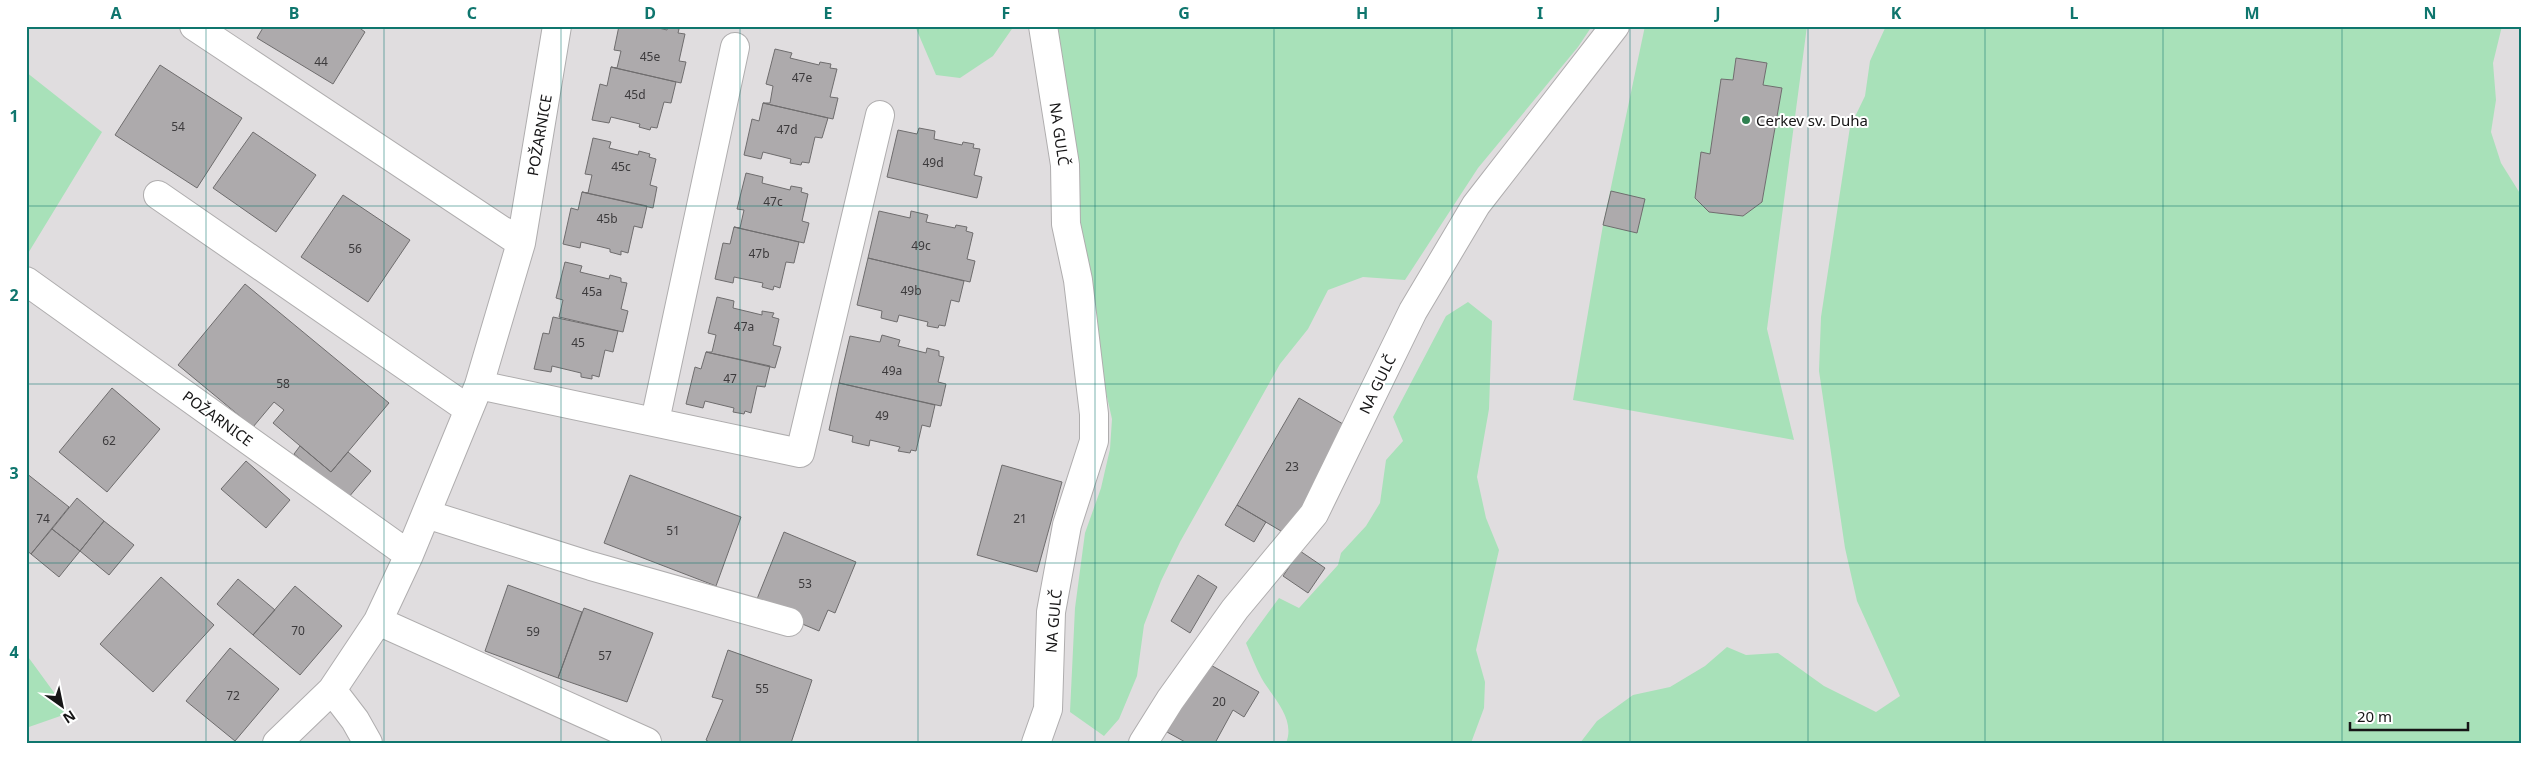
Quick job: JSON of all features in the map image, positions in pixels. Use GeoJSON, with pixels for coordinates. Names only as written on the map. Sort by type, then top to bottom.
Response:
{"type":"FeatureCollection","features":[{"type":"Feature","properties":{"kind":"street"},"geometry":{"type":"LineString","coordinates":[[194,26],[521,243]]}},
{"type":"Feature","properties":{"kind":"street","name":"POŽARNICE"},"geometry":{"type":"LineString","coordinates":[[278,743],[332,690],[378,621],[410,555],[479,385],[521,243],[558,26]]}},
{"type":"Feature","properties":{"kind":"street","name":"NA GULČ"},"geometry":{"type":"LineString","coordinates":[[1036,743],[1048,709],[1051,612],[1067,525],[1094,441],[1094,414],[1078,280],[1066,224],[1064,165],[1043,26]]}},
{"type":"Feature","properties":{"kind":"street","name":"NA GULČ"},"geometry":{"type":"LineString","coordinates":[[1143,743],[1170,700],[1235,609],[1314,514],[1413,311],[1476,205],[1615,26]]}},
{"type":"Feature","properties":{"kind":"street"},"geometry":{"type":"LineString","coordinates":[[655,421],[735,47]]}},
{"type":"Feature","properties":{"kind":"street"},"geometry":{"type":"LineString","coordinates":[[479,385],[800,453],[880,115]]}},
{"type":"Feature","properties":{"kind":"street"},"geometry":{"type":"LineString","coordinates":[[158,196],[468,409]]}},
{"type":"Feature","properties":{"kind":"street","name":"POŽARNICE"},"geometry":{"type":"LineString","coordinates":[[26,281],[410,555]]}},
{"type":"Feature","properties":{"kind":"street"},"geometry":{"type":"LineString","coordinates":[[426,514],[591,566],[788,622]]}},
{"type":"Feature","properties":{"kind":"street"},"geometry":{"type":"LineString","coordinates":[[378,621],[647,742]]}},
{"type":"Feature","properties":{"kind":"street"},"geometry":{"type":"LineString","coordinates":[[332,690],[355,720],[368,743]]}},
{"type":"Feature","properties":{"kind":"green space"},"geometry":{"type":"Polygon","coordinates":[[[915,26],[1014,26],[993,56],[960,78],[936,75],[915,26]]]}},
{"type":"Feature","properties":{"kind":"green space"},"geometry":{"type":"Polygon","coordinates":[[[1054,26],[1592,26],[1578,47],[1478,168],[1405,280],[1363,277],[1328,290],[1308,329],[1280,364],[1180,542],[1161,581],[1144,625],[1137,676],[1119,719],[1104,736],[1070,712],[1075,608],[1085,533],[1101,488],[1110,449],[1112,419],[1093,335],[1054,26]]]}},
{"type":"Feature","properties":{"kind":"green space"},"geometry":{"type":"Polygon","coordinates":[[[1645,26],[1807,26],[1767,329],[1794,440],[1573,400],[1603,225],[1645,26]],[[1736,58],[1733,80],[1721,79],[1710,154],[1701,153],[1695,198],[1709,212],[1743,216],[1762,202],[1782,89],[1763,85],[1767,63],[1736,58]]]}},
{"type":"Feature","properties":{"kind":"green space"},"geometry":{"type":"Polygon","coordinates":[[[1886,26],[2502,26],[2493,63],[2496,100],[2491,132],[2501,163],[2521,195],[2521,743],[1580,743],[1597,721],[1633,695],[1670,687],[1705,666],[1727,647],[1746,655],[1778,653],[1824,686],[1876,712],[1900,696],[1857,601],[1845,548],[1819,371],[1821,317],[1850,127],[1865,96],[1870,61],[1886,26]]]}},
{"type":"Feature","properties":{"kind":"green space"},"geometry":{"type":"Polygon","coordinates":[[[26,72],[102,132],[27,255],[26,254],[26,72]]]}},
{"type":"Feature","properties":{"kind":"green space"},"geometry":{"type":"Polygon","coordinates":[[[1468,302],[1492,321],[1489,409],[1477,477],[1486,518],[1499,550],[1476,650],[1485,682],[1484,708],[1471,743],[1286,743],[1288,726],[1286,717],[1262,679],[1246,643],[1279,598],[1299,608],[1338,565],[1341,553],[1366,526],[1380,503],[1386,460],[1403,441],[1393,417],[1446,316],[1468,302]]]}},
{"type":"Feature","properties":{"kind":"green space"},"geometry":{"type":"Polygon","coordinates":[[[26,654],[69,713],[26,728],[26,654]]]}},
{"type":"Feature","properties":{"kind":"building"},"geometry":{"type":"Polygon","coordinates":[[[264,26],[357,26],[365,32],[333,84],[257,38],[264,26]]]}},
{"type":"Feature","properties":{"kind":"building"},"geometry":{"type":"Polygon","coordinates":[[[619,26],[650,26],[667,30],[668,26],[679,29],[678,33],[685,34],[679,61],[686,62],[681,83],[611,67],[617,68],[621,51],[614,50],[619,26]]]}},
{"type":"Feature","properties":{"kind":"building"},"geometry":{"type":"Polygon","coordinates":[[[775,49],[792,53],[790,58],[819,65],[820,62],[831,64],[830,68],[837,69],[830,97],[838,98],[833,119],[763,103],[770,103],[773,86],[766,84],[775,49]]]}},
{"type":"Feature","properties":{"kind":"building","name":"Cerkev sv. Duha"},"geometry":{"type":"Polygon","coordinates":[[[1736,58],[1767,63],[1763,85],[1782,88],[1762,202],[1743,216],[1709,212],[1695,198],[1701,152],[1710,154],[1721,79],[1733,80],[1736,58]]]}},
{"type":"Feature","properties":{"kind":"building"},"geometry":{"type":"Polygon","coordinates":[[[160,65],[242,118],[197,188],[115,135],[160,65]]]}},
{"type":"Feature","properties":{"kind":"building"},"geometry":{"type":"Polygon","coordinates":[[[611,67],[676,82],[671,103],[664,102],[657,128],[651,127],[650,130],[639,127],[640,124],[611,117],[609,123],[592,120],[600,84],[607,86],[611,67]]]}},
{"type":"Feature","properties":{"kind":"building"},"geometry":{"type":"Polygon","coordinates":[[[763,103],[828,118],[822,138],[815,137],[809,163],[802,162],[801,165],[790,163],[791,159],[763,152],[761,159],[744,155],[752,119],[759,121],[763,103]]]}},
{"type":"Feature","properties":{"kind":"building"},"geometry":{"type":"Polygon","coordinates":[[[919,128],[935,131],[934,139],[962,145],[963,142],[974,144],[973,148],[980,149],[974,175],[982,177],[977,198],[887,177],[898,130],[917,134],[919,128]]]}},
{"type":"Feature","properties":{"kind":"building"},"geometry":{"type":"Polygon","coordinates":[[[253,132],[316,175],[276,232],[213,188],[253,132]]]}},
{"type":"Feature","properties":{"kind":"building"},"geometry":{"type":"Polygon","coordinates":[[[593,138],[611,142],[609,148],[638,155],[639,151],[650,154],[649,157],[656,159],[650,185],[657,187],[653,208],[582,192],[588,193],[592,175],[585,174],[593,138]]]}},
{"type":"Feature","properties":{"kind":"building"},"geometry":{"type":"Polygon","coordinates":[[[746,173],[763,177],[762,183],[790,190],[791,186],[802,188],[801,192],[808,194],[802,221],[809,223],[804,243],[734,227],[740,228],[744,210],[737,209],[746,173]]]}},
{"type":"Feature","properties":{"kind":"building"},"geometry":{"type":"Polygon","coordinates":[[[1611,191],[1645,199],[1637,233],[1603,225],[1611,191]]]}},
{"type":"Feature","properties":{"kind":"building"},"geometry":{"type":"Polygon","coordinates":[[[582,192],[647,206],[642,228],[634,226],[628,253],[621,251],[621,255],[610,252],[610,249],[581,242],[580,248],[563,244],[571,208],[578,210],[582,192]]]}},
{"type":"Feature","properties":{"kind":"building"},"geometry":{"type":"Polygon","coordinates":[[[343,195],[410,240],[368,302],[301,257],[343,195]]]}},
{"type":"Feature","properties":{"kind":"building"},"geometry":{"type":"Polygon","coordinates":[[[879,211],[910,218],[911,211],[928,215],[926,222],[955,228],[956,225],[967,227],[966,231],[973,233],[967,259],[975,261],[970,282],[868,258],[879,211]]]}},
{"type":"Feature","properties":{"kind":"building"},"geometry":{"type":"Polygon","coordinates":[[[734,227],[799,242],[794,263],[786,262],[780,288],[774,286],[773,290],[762,287],[763,283],[734,277],[733,283],[715,279],[723,243],[730,244],[734,227]]]}},
{"type":"Feature","properties":{"kind":"building"},"geometry":{"type":"Polygon","coordinates":[[[868,258],[964,281],[959,302],[951,300],[945,326],[939,325],[938,328],[927,326],[928,322],[899,315],[897,322],[881,318],[882,311],[857,305],[868,258]]]}},
{"type":"Feature","properties":{"kind":"building"},"geometry":{"type":"Polygon","coordinates":[[[565,262],[582,266],[580,272],[609,279],[610,275],[621,278],[621,282],[627,283],[621,309],[628,311],[623,332],[559,317],[563,300],[556,298],[565,262]]]}},
{"type":"Feature","properties":{"kind":"building"},"geometry":{"type":"Polygon","coordinates":[[[245,284],[389,403],[331,472],[273,423],[284,410],[274,402],[253,427],[178,365],[245,284]]]}},
{"type":"Feature","properties":{"kind":"building"},"geometry":{"type":"Polygon","coordinates":[[[717,297],[734,301],[733,308],[762,315],[762,311],[774,313],[772,317],[779,319],[773,345],[781,347],[775,368],[706,352],[712,352],[716,335],[708,333],[717,297]]]}},
{"type":"Feature","properties":{"kind":"building"},"geometry":{"type":"Polygon","coordinates":[[[553,317],[618,331],[613,352],[605,350],[599,377],[592,375],[592,379],[581,377],[581,373],[552,366],[551,372],[534,369],[543,333],[549,334],[553,317]]]}},
{"type":"Feature","properties":{"kind":"building"},"geometry":{"type":"Polygon","coordinates":[[[882,335],[900,340],[898,346],[926,353],[927,348],[939,351],[939,356],[944,357],[938,382],[946,384],[941,406],[839,383],[850,336],[880,342],[882,335]]]}},
{"type":"Feature","properties":{"kind":"building"},"geometry":{"type":"Polygon","coordinates":[[[706,352],[770,366],[765,387],[757,386],[751,413],[745,411],[744,414],[733,412],[734,408],[705,401],[703,408],[686,404],[695,367],[701,369],[706,352]]]}},
{"type":"Feature","properties":{"kind":"building"},"geometry":{"type":"Polygon","coordinates":[[[839,383],[935,405],[930,427],[922,425],[916,451],[911,450],[910,453],[898,451],[900,447],[870,440],[869,446],[852,442],[853,436],[829,430],[839,383]]]}},
{"type":"Feature","properties":{"kind":"building"},"geometry":{"type":"Polygon","coordinates":[[[112,388],[160,429],[107,492],[59,452],[112,388]]]}},
{"type":"Feature","properties":{"kind":"building"},"geometry":{"type":"Polygon","coordinates":[[[1299,398],[1348,427],[1286,534],[1237,505],[1299,398]]]}},
{"type":"Feature","properties":{"kind":"building"},"geometry":{"type":"Polygon","coordinates":[[[300,446],[331,472],[348,452],[371,471],[348,498],[294,454],[300,446]]]}},
{"type":"Feature","properties":{"kind":"building"},"geometry":{"type":"Polygon","coordinates":[[[246,461],[290,500],[266,528],[221,489],[246,461]]]}},
{"type":"Feature","properties":{"kind":"building"},"geometry":{"type":"Polygon","coordinates":[[[1002,465],[1062,482],[1037,572],[977,555],[1002,465]]]}},
{"type":"Feature","properties":{"kind":"building"},"geometry":{"type":"Polygon","coordinates":[[[26,473],[69,507],[31,554],[26,550],[26,473]]]}},
{"type":"Feature","properties":{"kind":"building"},"geometry":{"type":"Polygon","coordinates":[[[630,475],[741,517],[716,586],[604,543],[630,475]]]}},
{"type":"Feature","properties":{"kind":"building"},"geometry":{"type":"Polygon","coordinates":[[[77,498],[104,521],[80,551],[52,529],[77,498]]]}},
{"type":"Feature","properties":{"kind":"building"},"geometry":{"type":"Polygon","coordinates":[[[1237,505],[1266,522],[1254,542],[1225,525],[1237,505]]]}},
{"type":"Feature","properties":{"kind":"building"},"geometry":{"type":"Polygon","coordinates":[[[104,521],[134,545],[109,575],[80,551],[104,521]]]}},
{"type":"Feature","properties":{"kind":"building"},"geometry":{"type":"Polygon","coordinates":[[[52,529],[80,551],[59,577],[31,554],[52,529]]]}},
{"type":"Feature","properties":{"kind":"building"},"geometry":{"type":"Polygon","coordinates":[[[784,532],[856,562],[835,613],[828,610],[819,631],[755,604],[784,532]]]}},
{"type":"Feature","properties":{"kind":"building"},"geometry":{"type":"Polygon","coordinates":[[[1300,551],[1325,568],[1308,593],[1283,576],[1300,551]]]}},
{"type":"Feature","properties":{"kind":"building"},"geometry":{"type":"Polygon","coordinates":[[[1198,575],[1217,587],[1190,633],[1171,621],[1198,575]]]}},
{"type":"Feature","properties":{"kind":"building"},"geometry":{"type":"Polygon","coordinates":[[[161,577],[214,625],[153,692],[100,644],[161,577]]]}},
{"type":"Feature","properties":{"kind":"building"},"geometry":{"type":"Polygon","coordinates":[[[238,579],[275,610],[253,635],[217,604],[238,579]]]}},
{"type":"Feature","properties":{"kind":"building"},"geometry":{"type":"Polygon","coordinates":[[[508,585],[582,612],[558,678],[485,651],[508,585]]]}},
{"type":"Feature","properties":{"kind":"building"},"geometry":{"type":"Polygon","coordinates":[[[295,586],[342,626],[300,675],[253,635],[295,586]]]}},
{"type":"Feature","properties":{"kind":"building"},"geometry":{"type":"Polygon","coordinates":[[[584,608],[653,633],[627,702],[558,678],[584,608]]]}},
{"type":"Feature","properties":{"kind":"building"},"geometry":{"type":"Polygon","coordinates":[[[230,648],[279,689],[235,741],[186,701],[230,648]]]}},
{"type":"Feature","properties":{"kind":"building"},"geometry":{"type":"Polygon","coordinates":[[[728,650],[812,680],[791,743],[711,743],[706,740],[723,700],[712,697],[728,650]]]}},
{"type":"Feature","properties":{"kind":"building"},"geometry":{"type":"Polygon","coordinates":[[[1207,663],[1259,692],[1244,717],[1233,710],[1215,743],[1187,743],[1167,732],[1207,663]]]}},
{"type":"Feature","properties":{"kind":"place","name":"Cerkev sv. Duha"},"geometry":{"type":"Point","coordinates":[1746,120]}}]}
